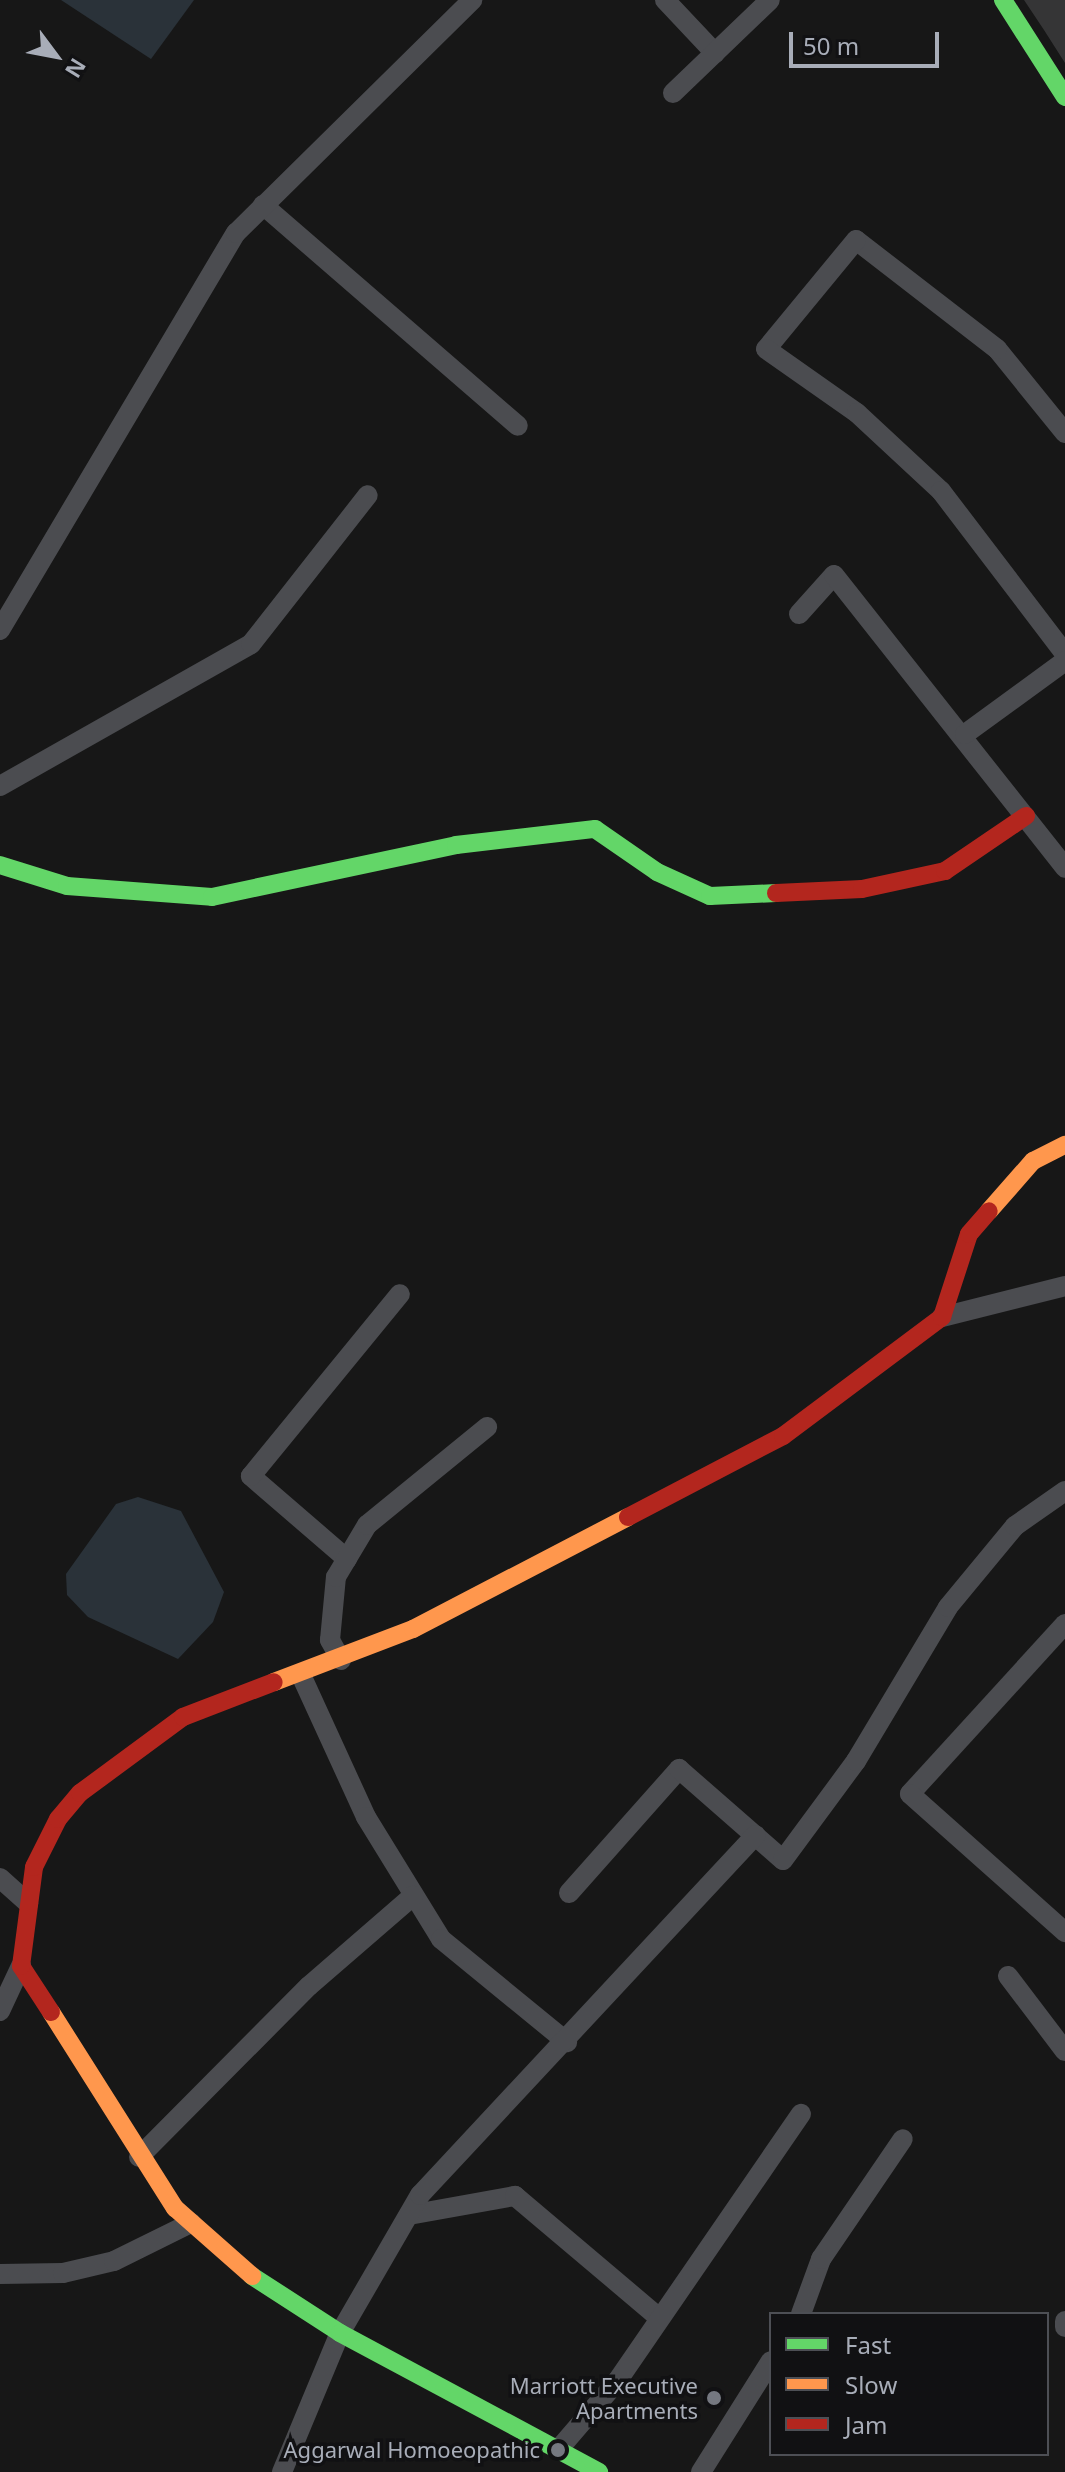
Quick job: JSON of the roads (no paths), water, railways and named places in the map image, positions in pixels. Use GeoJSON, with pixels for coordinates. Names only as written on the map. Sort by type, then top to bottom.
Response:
{"type":"FeatureCollection","features":[{"type":"Feature","properties":{"kind":"street"},"geometry":{"type":"LineString","coordinates":[[0,630],[236,233],[472,0]]}},
{"type":"Feature","properties":{"kind":"street"},"geometry":{"type":"LineString","coordinates":[[665,0],[715,53]]}},
{"type":"Feature","properties":{"kind":"street"},"geometry":{"type":"LineString","coordinates":[[673,93],[770,0]]}},
{"type":"Feature","properties":{"kind":"street"},"geometry":{"type":"LineString","coordinates":[[1003,0],[1065,97]]}},
{"type":"Feature","properties":{"kind":"street"},"geometry":{"type":"LineString","coordinates":[[263,205],[518,426]]}},
{"type":"Feature","properties":{"kind":"street"},"geometry":{"type":"LineString","coordinates":[[1065,433],[997,349],[856,240],[766,349],[857,413],[941,491],[1065,654]]}},
{"type":"Feature","properties":{"kind":"street"},"geometry":{"type":"LineString","coordinates":[[0,786],[251,644],[368,495]]}},
{"type":"Feature","properties":{"kind":"street"},"geometry":{"type":"LineString","coordinates":[[799,614],[834,575],[965,734],[1065,868]]}},
{"type":"Feature","properties":{"kind":"street"},"geometry":{"type":"LineString","coordinates":[[965,734],[1065,661]]}},
{"type":"Feature","properties":{"kind":"street"},"geometry":{"type":"LineString","coordinates":[[0,865],[67,886],[212,897],[456,845],[595,829],[657,872],[710,896],[862,889],[945,871],[1026,816]]}},
{"type":"Feature","properties":{"kind":"street"},"geometry":{"type":"LineString","coordinates":[[942,1317],[969,1234],[1033,1161],[1065,1145]]}},
{"type":"Feature","properties":{"kind":"street"},"geometry":{"type":"LineString","coordinates":[[0,2011],[21,1966],[34,1867],[58,1819],[80,1793],[183,1717],[341,1660],[783,1436],[942,1317],[1065,1286]]}},
{"type":"Feature","properties":{"kind":"street"},"geometry":{"type":"LineString","coordinates":[[347,1559],[251,1476],[400,1294]]}},
{"type":"Feature","properties":{"kind":"street"},"geometry":{"type":"LineString","coordinates":[[341,1660],[330,1640],[336,1577],[367,1525],[411,1484],[487,1427]]}},
{"type":"Feature","properties":{"kind":"street"},"geometry":{"type":"LineString","coordinates":[[569,1893],[679,1769],[783,1860],[856,1761],[948,1607],[1015,1526],[1065,1491]]}},
{"type":"Feature","properties":{"kind":"street"},"geometry":{"type":"LineString","coordinates":[[1065,1624],[910,1794],[1065,1932]]}},
{"type":"Feature","properties":{"kind":"street"},"geometry":{"type":"LineString","coordinates":[[301,1675],[366,1817],[441,1939],[567,2042]]}},
{"type":"Feature","properties":{"kind":"street"},"geometry":{"type":"LineString","coordinates":[[282,2472],[340,2333],[409,2215],[756,1835]]}},
{"type":"Feature","properties":{"kind":"street"},"geometry":{"type":"LineString","coordinates":[[0,1878],[28,1903]]}},
{"type":"Feature","properties":{"kind":"street"},"geometry":{"type":"LineString","coordinates":[[139,2157],[309,1986],[413,1896]]}},
{"type":"Feature","properties":{"kind":"street"},"geometry":{"type":"LineString","coordinates":[[21,1966],[139,2157],[191,2223],[242,2269],[340,2333],[599,2472]]}},
{"type":"Feature","properties":{"kind":"street"},"geometry":{"type":"LineString","coordinates":[[1008,1976],[1065,2051]]}},
{"type":"Feature","properties":{"kind":"street"},"geometry":{"type":"LineString","coordinates":[[558,2450],[618,2380],[657,2316],[801,2114]]}},
{"type":"Feature","properties":{"kind":"street"},"geometry":{"type":"LineString","coordinates":[[802,2312],[821,2259],[903,2139]]}},
{"type":"Feature","properties":{"kind":"street"},"geometry":{"type":"LineString","coordinates":[[409,2215],[515,2196],[657,2316]]}},
{"type":"Feature","properties":{"kind":"street"},"geometry":{"type":"LineString","coordinates":[[0,2274],[63,2273],[114,2261],[191,2223]]}},
{"type":"Feature","properties":{"kind":"street"},"geometry":{"type":"LineString","coordinates":[[1065,2321],[1065,2327]]}},
{"type":"Feature","properties":{"kind":"street"},"geometry":{"type":"LineString","coordinates":[[701,2472],[769,2364]]}},
{"type":"Feature","properties":{"kind":"place","name":"Marriott Executive Apartments"},"geometry":{"type":"Point","coordinates":[714,2398]}},
{"type":"Feature","properties":{"kind":"place","name":"Aggarwal Homoeopathic"},"geometry":{"type":"Point","coordinates":[558,2450]}}]}
